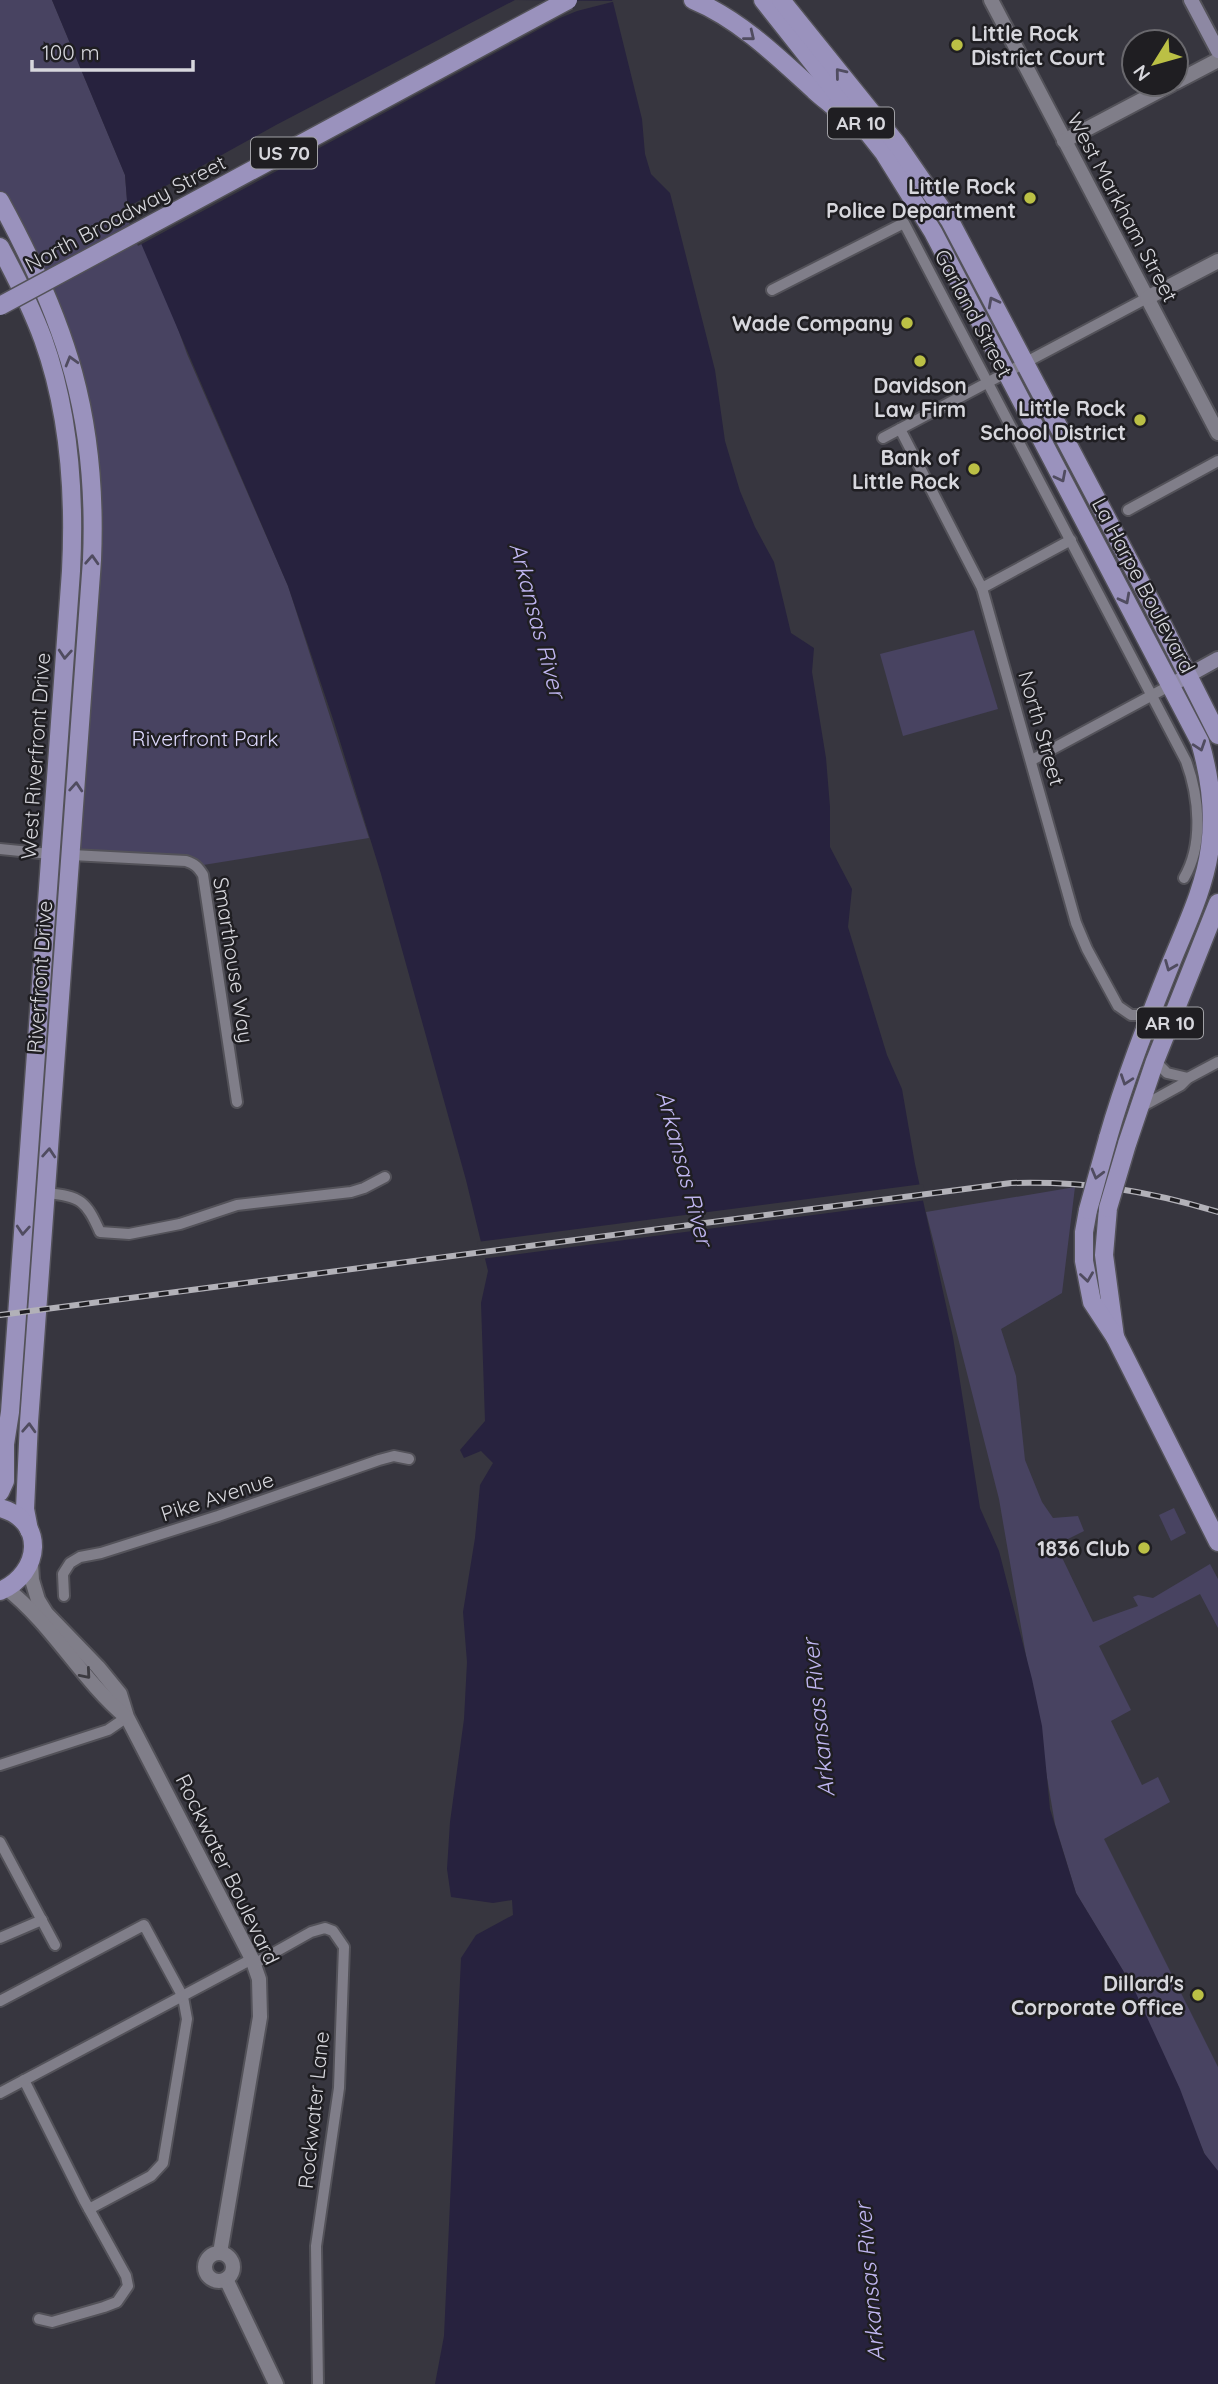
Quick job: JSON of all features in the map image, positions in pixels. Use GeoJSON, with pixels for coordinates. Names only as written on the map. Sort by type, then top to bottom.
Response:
{"type":"FeatureCollection","features":[{"type":"Feature","properties":{"kind":"main road","name":"North Broadway Street"},"geometry":{"type":"LineString","coordinates":[[0,306],[568,0]]}},
{"type":"Feature","properties":{"kind":"main road"},"geometry":{"type":"LineString","coordinates":[[693,0],[732,21],[848,119],[945,255]]}},
{"type":"Feature","properties":{"kind":"main road","name":"La Harpe Boulevard"},"geometry":{"type":"LineString","coordinates":[[763,0],[884,153],[908,191],[945,255],[1171,685],[1205,760],[1211,792],[1212,833],[1207,865],[1198,897],[1148,1015],[1088,1210],[1084,1242],[1088,1289],[1092,1302],[1115,1337]]}},
{"type":"Feature","properties":{"kind":"main road","name":"La Harpe Boulevard"},"geometry":{"type":"LineString","coordinates":[[781,0],[897,144],[964,246],[1218,735]]}},
{"type":"Feature","properties":{"kind":"main road"},"geometry":{"type":"LineString","coordinates":[[1191,0],[1218,51]]}},
{"type":"Feature","properties":{"kind":"main road","name":"Riverfront Drive"},"geometry":{"type":"LineString","coordinates":[[0,201],[37,273],[71,360],[92,469],[93,548],[29,1422],[25,1509],[34,1550],[31,1563]]}},
{"type":"Feature","properties":{"kind":"main road","name":"West Riverfront Drive"},"geometry":{"type":"LineString","coordinates":[[0,247],[19,283],[43,341],[57,386],[72,478],[73,541],[10,1412],[5,1444],[5,1481],[0,1492]]}},
{"type":"Feature","properties":{"kind":"main road"},"geometry":{"type":"LineString","coordinates":[[1171,685],[1218,659]]}},
{"type":"Feature","properties":{"kind":"main road"},"geometry":{"type":"LineString","coordinates":[[50,854],[72,855]]}},
{"type":"Feature","properties":{"kind":"main road","name":"AR 10"},"geometry":{"type":"LineString","coordinates":[[1218,903],[1154,1061],[1127,1144],[1108,1208],[1104,1255],[1115,1337],[1218,1542]]}},
{"type":"Feature","properties":{"kind":"main road"},"geometry":{"type":"LineString","coordinates":[[0,1508],[15,1514],[29,1530]]}},
{"type":"Feature","properties":{"kind":"main road"},"geometry":{"type":"LineString","coordinates":[[3,1589],[20,1579],[31,1563]]}},
{"type":"Feature","properties":{"kind":"street","name":"West Markham Street"},"geometry":{"type":"LineString","coordinates":[[991,0],[1218,433]]}},
{"type":"Feature","properties":{"kind":"street"},"geometry":{"type":"LineString","coordinates":[[1190,75],[1218,60]]}},
{"type":"Feature","properties":{"kind":"street"},"geometry":{"type":"LineString","coordinates":[[1064,141],[1146,98]]}},
{"type":"Feature","properties":{"kind":"street","name":"Garland Street"},"geometry":{"type":"LineString","coordinates":[[772,290],[904,223],[1186,761],[1194,785],[1197,818],[1195,850],[1184,878]]}},
{"type":"Feature","properties":{"kind":"street"},"geometry":{"type":"LineString","coordinates":[[883,438],[1218,261]]}},
{"type":"Feature","properties":{"kind":"street","name":"North Street"},"geometry":{"type":"LineString","coordinates":[[900,429],[982,588],[1068,892],[1087,949],[1118,1006],[1131,1015],[1148,1015]]}},
{"type":"Feature","properties":{"kind":"street"},"geometry":{"type":"LineString","coordinates":[[1128,510],[1218,461]]}},
{"type":"Feature","properties":{"kind":"street"},"geometry":{"type":"LineString","coordinates":[[982,588],[1071,540]]}},
{"type":"Feature","properties":{"kind":"street"},"geometry":{"type":"LineString","coordinates":[[1032,760],[1171,685]]}},
{"type":"Feature","properties":{"kind":"street"},"geometry":{"type":"LineString","coordinates":[[0,849],[50,854]]}},
{"type":"Feature","properties":{"kind":"street","name":"Smarthouse Way"},"geometry":{"type":"LineString","coordinates":[[72,855],[186,861],[200,870],[237,1102]]}},
{"type":"Feature","properties":{"kind":"street"},"geometry":{"type":"LineString","coordinates":[[1154,1061],[1172,1075],[1188,1078]]}},
{"type":"Feature","properties":{"kind":"street"},"geometry":{"type":"LineString","coordinates":[[1139,1108],[1218,1062]]}},
{"type":"Feature","properties":{"kind":"street"},"geometry":{"type":"LineString","coordinates":[[46,1193],[68,1195],[84,1203],[91,1211],[100,1232],[130,1234],[180,1224],[237,1205],[351,1192],[384,1177]]}},
{"type":"Feature","properties":{"kind":"street","name":"Pike Avenue"},"geometry":{"type":"LineString","coordinates":[[64,1595],[63,1574],[70,1563],[80,1557],[101,1553],[218,1516],[379,1460],[394,1456],[409,1459]]}},
{"type":"Feature","properties":{"kind":"street","name":"Rockwater Boulevard"},"geometry":{"type":"LineString","coordinates":[[31,1563],[35,1593],[42,1607],[120,1694],[127,1717],[253,1961],[260,1987],[260,2018],[220,2253]]}},
{"type":"Feature","properties":{"kind":"street","name":"Rockwater Boulevard"},"geometry":{"type":"LineString","coordinates":[[3,1589],[27,1606],[109,1702],[127,1717]]}},
{"type":"Feature","properties":{"kind":"street"},"geometry":{"type":"LineString","coordinates":[[0,1765],[108,1730],[127,1717]]}},
{"type":"Feature","properties":{"kind":"street"},"geometry":{"type":"LineString","coordinates":[[0,1842],[3,1855],[55,1945]]}},
{"type":"Feature","properties":{"kind":"street"},"geometry":{"type":"LineString","coordinates":[[0,1938],[42,1920]]}},
{"type":"Feature","properties":{"kind":"street"},"geometry":{"type":"LineString","coordinates":[[0,2001],[144,1925],[183,1997],[187,2019],[163,2163],[151,2176],[89,2209]]}},
{"type":"Feature","properties":{"kind":"street","name":"Rockwater Lane"},"geometry":{"type":"LineString","coordinates":[[253,1961],[311,1932],[325,1928],[333,1931],[344,1947],[339,2088],[316,2246],[318,2384]]}},
{"type":"Feature","properties":{"kind":"street"},"geometry":{"type":"LineString","coordinates":[[0,2093],[253,1961]]}},
{"type":"Feature","properties":{"kind":"street"},"geometry":{"type":"LineString","coordinates":[[24,2080],[126,2276],[128,2286],[117,2302],[104,2307],[52,2322],[39,2319]]}},
{"type":"Feature","properties":{"kind":"street","name":"Rockwater Boulevard"},"geometry":{"type":"LineString","coordinates":[[220,2253],[230,2258],[233,2263],[231,2274],[226,2279],[215,2280],[206,2273],[209,2257],[220,2253]]}},
{"type":"Feature","properties":{"kind":"street","name":"Rockwater Boulevard"},"geometry":{"type":"LineString","coordinates":[[226,2279],[276,2384]]}},
{"type":"Feature","properties":{"kind":"green space","name":"Riverfront Park"},"geometry":{"type":"Polygon","coordinates":[[[0,0],[52,0],[125,175],[128,213],[288,586],[369,838],[197,866],[72,855],[92,560],[86,428],[52,306],[0,201],[0,0]]]}},
{"type":"Feature","properties":{"kind":"green space"},"geometry":{"type":"Polygon","coordinates":[[[974,630],[998,709],[903,736],[880,654],[974,630]]]}},
{"type":"Feature","properties":{"kind":"green space"},"geometry":{"type":"Polygon","coordinates":[[[1075,1187],[1062,1293],[1001,1329],[1016,1376],[1025,1460],[1042,1502],[1053,1518],[1078,1516],[1084,1531],[1056,1545],[1093,1622],[1138,1606],[1133,1597],[1138,1595],[1153,1598],[1210,1564],[1218,1579],[1218,1628],[1200,1594],[1099,1646],[1131,1710],[1111,1721],[1142,1785],[1158,1777],[1170,1802],[1104,1839],[1218,2067],[1218,2171],[1206,2157],[1133,1987],[1076,1893],[1055,1824],[999,1499],[926,1212],[1075,1187]]]}},
{"type":"Feature","properties":{"kind":"green space"},"geometry":{"type":"Polygon","coordinates":[[[1174,1508],[1186,1533],[1171,1541],[1159,1515],[1174,1508]]]}},
{"type":"Feature","properties":{"kind":"water","name":"Arkansas River"},"geometry":{"type":"Polygon","coordinates":[[[52,0],[613,2],[642,119],[645,154],[651,174],[670,193],[715,370],[725,441],[740,491],[774,562],[791,633],[814,648],[812,672],[826,758],[830,847],[852,889],[848,927],[887,1055],[902,1089],[915,1164],[953,1337],[980,1508],[999,1551],[1042,1726],[1050,1809],[1076,1893],[1133,1987],[1180,2089],[1204,2153],[1218,2171],[1218,2384],[435,2384],[444,2336],[461,1958],[476,1935],[513,1915],[512,1900],[493,1903],[451,1897],[447,1869],[450,1822],[464,1719],[467,1662],[463,1612],[480,1485],[493,1463],[481,1451],[464,1458],[460,1450],[485,1421],[481,1303],[488,1271],[466,1180],[381,874],[288,586],[128,213],[125,175],[52,0]]]}},
{"type":"Feature","properties":{"kind":"pier"},"geometry":{"type":"Polygon","coordinates":[[[515,0],[616,1],[560,18],[138,246],[124,209],[276,125],[515,0]]]}},
{"type":"Feature","properties":{"kind":"pier"},"geometry":{"type":"Polygon","coordinates":[[[923,1184],[927,1200],[481,1259],[477,1242],[923,1184]]]}},
{"type":"Feature","properties":{"kind":"railway"},"geometry":{"type":"LineString","coordinates":[[0,1315],[1011,1183],[1116,1188],[1218,1212]]}},
{"type":"Feature","properties":{"kind":"place","name":"Little Rock District Court"},"geometry":{"type":"Point","coordinates":[957,45]}},
{"type":"Feature","properties":{"kind":"place","name":"Little Rock Police Department"},"geometry":{"type":"Point","coordinates":[1030,198]}},
{"type":"Feature","properties":{"kind":"place","name":"Wade Company"},"geometry":{"type":"Point","coordinates":[907,323]}},
{"type":"Feature","properties":{"kind":"place","name":"Davidson Law Firm"},"geometry":{"type":"Point","coordinates":[920,361]}},
{"type":"Feature","properties":{"kind":"place","name":"Little Rock School District"},"geometry":{"type":"Point","coordinates":[1140,420]}},
{"type":"Feature","properties":{"kind":"place","name":"Bank of Little Rock"},"geometry":{"type":"Point","coordinates":[974,469]}},
{"type":"Feature","properties":{"kind":"place","name":"1836 Club"},"geometry":{"type":"Point","coordinates":[1144,1548]}},
{"type":"Feature","properties":{"kind":"place","name":"Dillard's Corporate Office"},"geometry":{"type":"Point","coordinates":[1198,1995]}}]}
